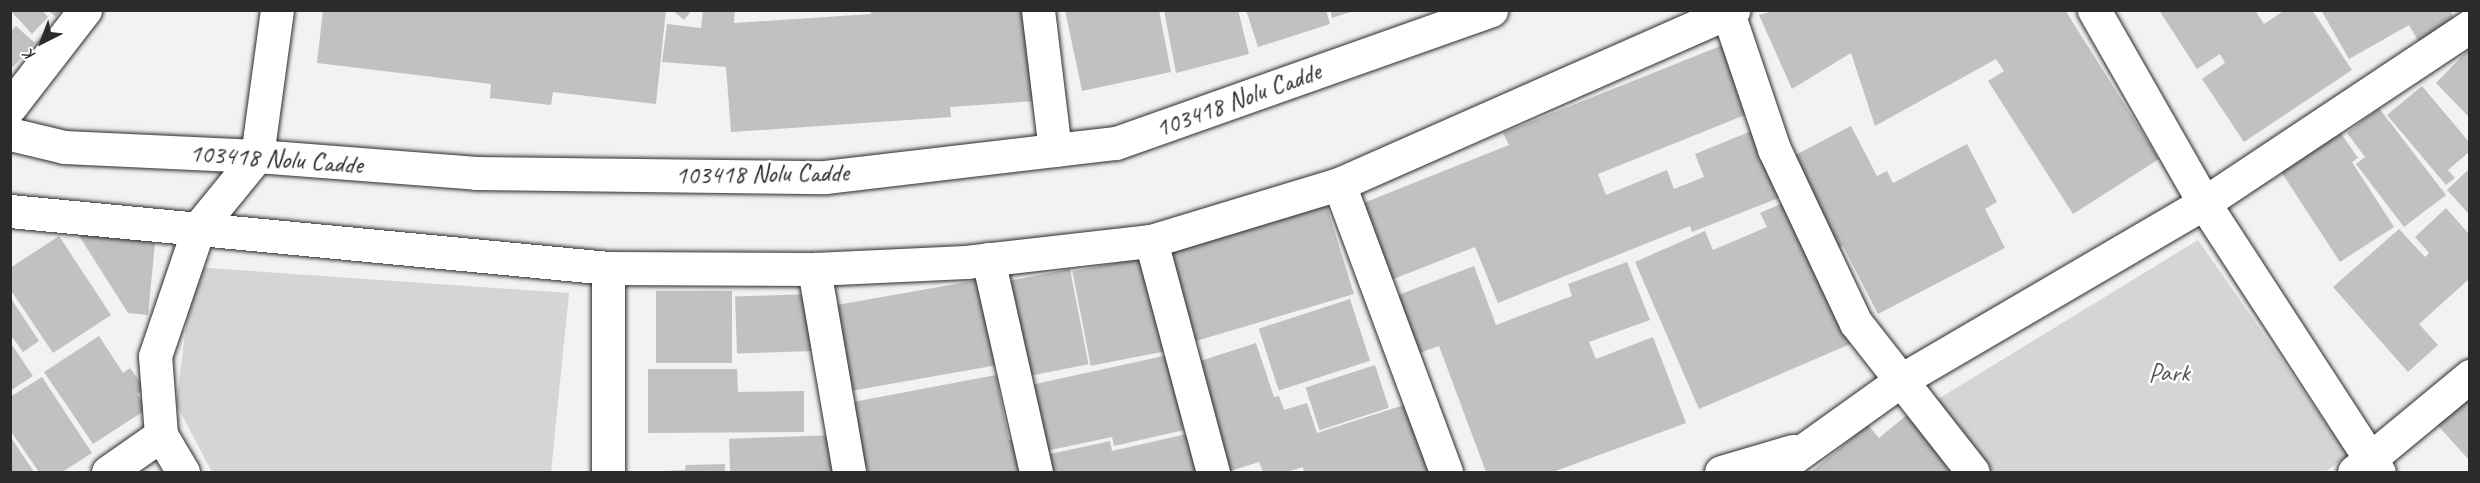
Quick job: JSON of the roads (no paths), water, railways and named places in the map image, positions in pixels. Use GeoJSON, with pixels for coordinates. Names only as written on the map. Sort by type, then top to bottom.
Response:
{"type":"FeatureCollection","features":[{"type":"Feature","properties":{"kind":"street"},"geometry":{"type":"LineString","coordinates":[[10,107],[85,10]]}},
{"type":"Feature","properties":{"kind":"street"},"geometry":{"type":"LineString","coordinates":[[183,472],[160,435],[156,356],[199,227],[257,156],[277,10]]}},
{"type":"Feature","properties":{"kind":"street"},"geometry":{"type":"LineString","coordinates":[[1038,10],[1056,150]]}},
{"type":"Feature","properties":{"kind":"street","name":"103418 Nolu Cadde"},"geometry":{"type":"LineString","coordinates":[[10,134],[64,147],[257,156],[476,173],[825,177],[1116,143],[1491,10]]}},
{"type":"Feature","properties":{"kind":"street"},"geometry":{"type":"LineString","coordinates":[[2094,10],[2204,203],[2367,468],[2469,376]]}},
{"type":"Feature","properties":{"kind":"street"},"geometry":{"type":"LineString","coordinates":[[10,211],[199,227],[608,268],[814,269],[988,259],[1151,240],[1339,184],[1731,12],[1774,149],[1856,323],[1903,379],[1973,472]]}},
{"type":"Feature","properties":{"kind":"street"},"geometry":{"type":"LineString","coordinates":[[1773,472],[1801,449],[1903,379],[2204,203],[2469,26]]}},
{"type":"Feature","properties":{"kind":"street"},"geometry":{"type":"LineString","coordinates":[[1339,184],[1446,472]]}},
{"type":"Feature","properties":{"kind":"street"},"geometry":{"type":"LineString","coordinates":[[1151,240],[1213,472]]}},
{"type":"Feature","properties":{"kind":"street"},"geometry":{"type":"LineString","coordinates":[[988,259],[1036,472]]}},
{"type":"Feature","properties":{"kind":"street"},"geometry":{"type":"LineString","coordinates":[[608,268],[608,472]]}},
{"type":"Feature","properties":{"kind":"street"},"geometry":{"type":"LineString","coordinates":[[814,269],[849,472]]}},
{"type":"Feature","properties":{"kind":"street"},"geometry":{"type":"LineString","coordinates":[[108,472],[160,435]]}},
{"type":"Feature","properties":{"kind":"street"},"geometry":{"type":"LineString","coordinates":[[1721,472],[1801,449]]}},
{"type":"Feature","properties":{"kind":"park label","name":"Park"},"geometry":{"type":"Point","coordinates":[2169,373]}}]}
